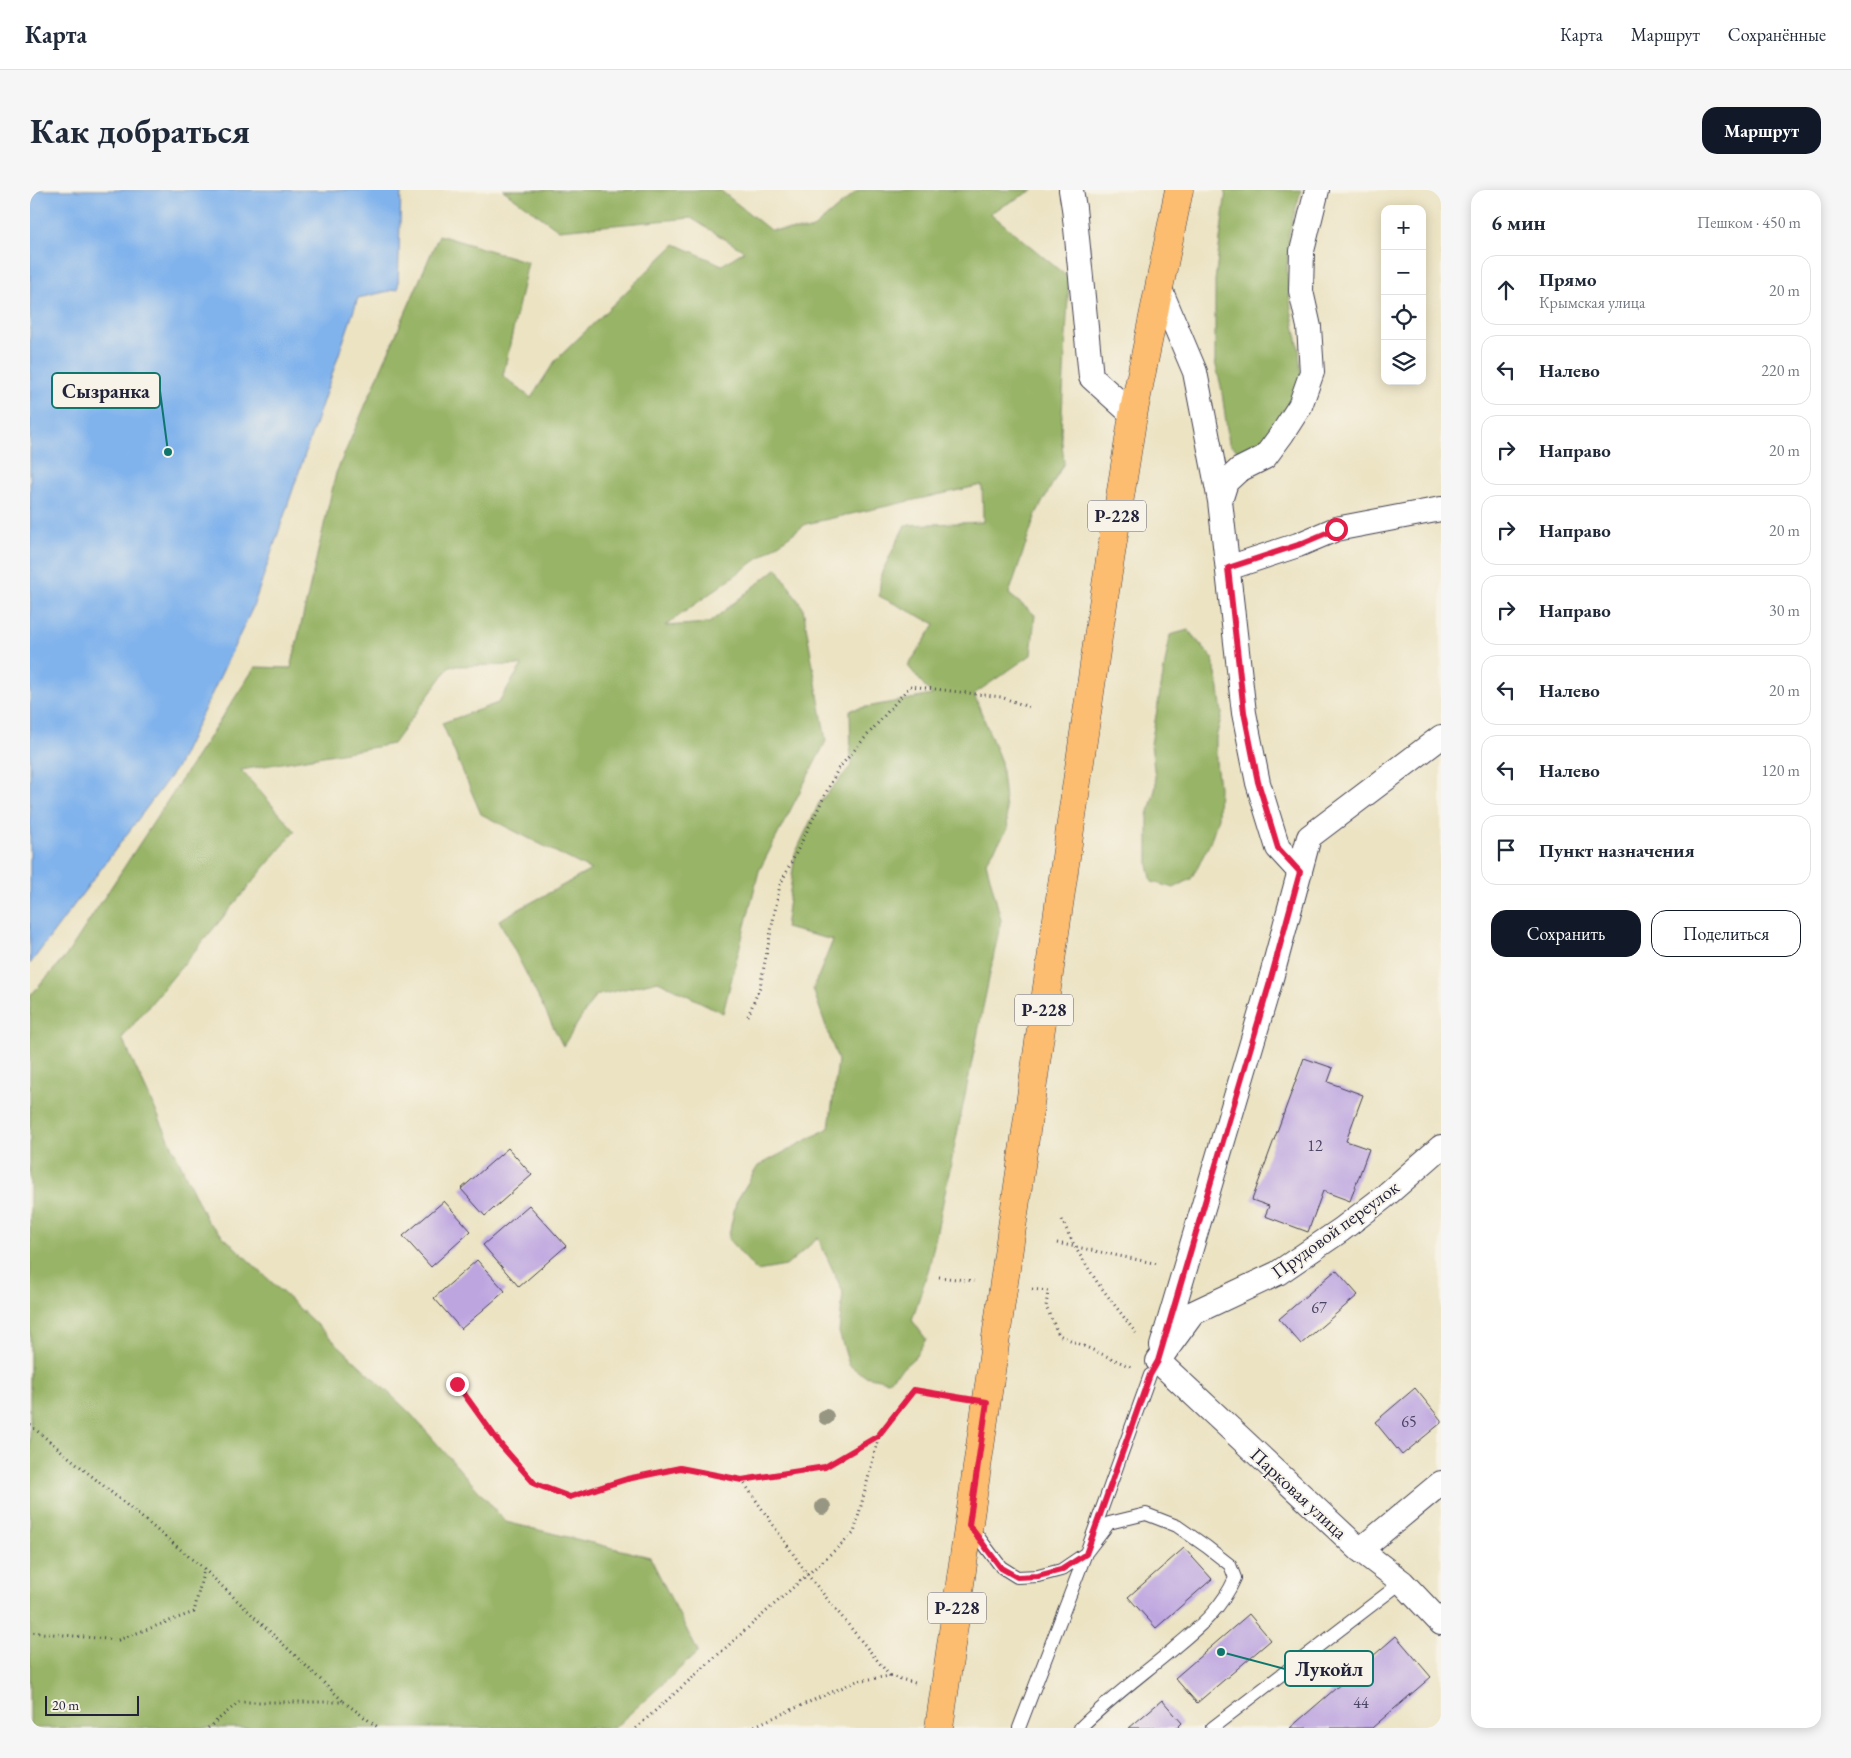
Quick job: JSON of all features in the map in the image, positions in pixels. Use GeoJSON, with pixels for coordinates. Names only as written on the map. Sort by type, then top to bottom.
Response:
{"type":"FeatureCollection","features":[{"type":"Feature","properties":{"kind":"main road","name":"Р-228"},"geometry":{"type":"LineString","coordinates":[[939,1728],[1101,617],[1133,415],[1179,190]]}},
{"type":"Feature","properties":{"kind":"street"},"geometry":{"type":"LineString","coordinates":[[1071,190],[1091,377],[1133,415]]}},
{"type":"Feature","properties":{"kind":"street"},"geometry":{"type":"LineString","coordinates":[[1220,501],[1226,482],[1239,470],[1265,457],[1282,434],[1300,406],[1312,372],[1309,326],[1301,291],[1302,251],[1317,190]]}},
{"type":"Feature","properties":{"kind":"street"},"geometry":{"type":"LineString","coordinates":[[1159,287],[1195,372],[1220,501],[1244,712],[1258,782],[1278,848],[1300,872]]}},
{"type":"Feature","properties":{"kind":"street"},"geometry":{"type":"LineString","coordinates":[[1228,568],[1298,545],[1336,529],[1441,509]]}},
{"type":"Feature","properties":{"kind":"street"},"geometry":{"type":"LineString","coordinates":[[1154,1368],[1270,982],[1309,836],[1441,737]]}},
{"type":"Feature","properties":{"kind":"street","name":"Прудовой переулок"},"geometry":{"type":"LineString","coordinates":[[1154,1368],[1193,1313],[1278,1273],[1377,1203],[1441,1147]]}},
{"type":"Feature","properties":{"kind":"street","name":"Парковая улица"},"geometry":{"type":"LineString","coordinates":[[1154,1368],[1360,1550],[1402,1582],[1441,1623]]}},
{"type":"Feature","properties":{"kind":"street"},"geometry":{"type":"LineString","coordinates":[[1360,1550],[1441,1483]]}},
{"type":"Feature","properties":{"kind":"lane"},"geometry":{"type":"LineString","coordinates":[[1019,1728],[1086,1554],[1154,1368]]}},
{"type":"Feature","properties":{"kind":"lane"},"geometry":{"type":"LineString","coordinates":[[969,1525],[1001,1568],[1017,1577],[1038,1576],[1061,1570],[1086,1554],[1109,1523],[1146,1514],[1177,1526],[1230,1565],[1235,1578],[1228,1594],[1208,1619],[1101,1707],[1080,1728]]}},
{"type":"Feature","properties":{"kind":"lane"},"geometry":{"type":"LineString","coordinates":[[1212,1728],[1402,1582]]}},
{"type":"Feature","properties":{"kind":"path"},"geometry":{"type":"LineString","coordinates":[[748,1016],[760,987],[780,885],[838,769],[910,686],[1001,698],[1029,707]]}},
{"type":"Feature","properties":{"kind":"path"},"geometry":{"type":"LineString","coordinates":[[1062,1220],[1075,1247],[1154,1368]]}},
{"type":"Feature","properties":{"kind":"path"},"geometry":{"type":"LineString","coordinates":[[1057,1243],[1185,1269]]}},
{"type":"Feature","properties":{"kind":"path"},"geometry":{"type":"LineString","coordinates":[[1048,1291],[1046,1306],[1060,1335],[1154,1368]]}},
{"type":"Feature","properties":{"kind":"path"},"geometry":{"type":"LineString","coordinates":[[457,1384],[500,1444],[535,1484],[570,1497],[627,1479],[680,1468],[742,1480],[825,1467],[878,1436],[914,1390],[987,1402]]}},
{"type":"Feature","properties":{"kind":"path"},"geometry":{"type":"LineString","coordinates":[[30,1425],[204,1569],[344,1702],[379,1728]]}},
{"type":"Feature","properties":{"kind":"path"},"geometry":{"type":"LineString","coordinates":[[636,1728],[854,1533],[878,1436]]}},
{"type":"Feature","properties":{"kind":"path"},"geometry":{"type":"LineString","coordinates":[[742,1480],[807,1574],[890,1676]]}},
{"type":"Feature","properties":{"kind":"path"},"geometry":{"type":"LineString","coordinates":[[30,1632],[118,1640],[194,1612],[204,1569]]}},
{"type":"Feature","properties":{"kind":"path"},"geometry":{"type":"LineString","coordinates":[[750,1728],[857,1680],[890,1676],[944,1692]]}},
{"type":"Feature","properties":{"kind":"path"},"geometry":{"type":"LineString","coordinates":[[208,1728],[239,1702],[344,1702]]}},
{"type":"Feature","properties":{"kind":"green space"},"geometry":{"type":"Polygon","coordinates":[[[503,190],[720,190],[770,230],[811,230],[858,190],[1033,190],[990,213],[1069,278],[1061,432],[1064,463],[1036,514],[1009,594],[1035,615],[1031,655],[974,694],[1001,762],[1008,829],[986,862],[1001,920],[929,1268],[912,1320],[926,1339],[915,1357],[888,1381],[865,1376],[849,1365],[839,1332],[843,1292],[818,1238],[786,1266],[757,1271],[728,1239],[736,1202],[758,1166],[829,1128],[838,1061],[813,989],[833,940],[785,928],[795,854],[819,803],[851,766],[850,710],[932,695],[908,666],[935,624],[879,596],[881,574],[905,525],[983,522],[982,485],[806,524],[665,626],[709,623],[777,568],[803,608],[826,741],[759,871],[723,1013],[658,981],[595,996],[563,1046],[499,920],[591,870],[481,814],[442,723],[498,703],[522,665],[450,666],[393,744],[241,770],[295,831],[122,1038],[207,1221],[410,1413],[506,1522],[650,1557],[698,1652],[614,1728],[30,1728],[30,996],[66,956],[255,667],[291,668],[336,473],[439,235],[528,262],[503,376],[531,398],[555,361],[675,244],[722,265],[744,251],[691,218],[559,230],[503,190]]]}},
{"type":"Feature","properties":{"kind":"green space"},"geometry":{"type":"Polygon","coordinates":[[[1226,190],[1301,190],[1289,233],[1287,272],[1291,309],[1299,349],[1301,377],[1282,420],[1258,445],[1241,453],[1229,444],[1221,386],[1215,362],[1215,281],[1226,190]]]}},
{"type":"Feature","properties":{"kind":"green space"},"geometry":{"type":"Polygon","coordinates":[[[1188,630],[1213,659],[1219,689],[1222,714],[1216,738],[1219,787],[1218,818],[1210,843],[1191,879],[1174,888],[1152,882],[1148,865],[1148,815],[1156,786],[1151,744],[1170,635],[1188,630]]]}},
{"type":"Feature","properties":{"kind":"water"},"geometry":{"type":"Polygon","coordinates":[[[30,190],[401,190],[398,289],[358,298],[253,607],[177,767],[30,964],[30,190]]]}},
{"type":"Feature","properties":{"kind":"building"},"geometry":{"type":"Polygon","coordinates":[[[1304,1058],[1333,1068],[1328,1082],[1363,1095],[1346,1141],[1369,1149],[1350,1201],[1323,1191],[1308,1232],[1265,1216],[1269,1206],[1252,1200],[1304,1058]]]}},
{"type":"Feature","properties":{"kind":"building"},"geometry":{"type":"Polygon","coordinates":[[[508,1148],[532,1175],[485,1216],[461,1189],[508,1148]]]}},
{"type":"Feature","properties":{"kind":"building"},"geometry":{"type":"Polygon","coordinates":[[[444,1201],[471,1231],[431,1267],[403,1236],[444,1201]]]}},
{"type":"Feature","properties":{"kind":"building"},"geometry":{"type":"Polygon","coordinates":[[[529,1205],[566,1246],[519,1287],[483,1245],[529,1205]]]}},
{"type":"Feature","properties":{"kind":"building"},"geometry":{"type":"Polygon","coordinates":[[[477,1260],[505,1291],[461,1329],[434,1298],[477,1260]]]}},
{"type":"Feature","properties":{"kind":"building"},"geometry":{"type":"Polygon","coordinates":[[[1336,1270],[1358,1295],[1301,1344],[1279,1319],[1336,1270]]]}},
{"type":"Feature","properties":{"kind":"building"},"geometry":{"type":"Polygon","coordinates":[[[1415,1388],[1441,1420],[1441,1423],[1402,1455],[1375,1422],[1415,1388]]]}},
{"type":"Feature","properties":{"kind":"building"},"geometry":{"type":"Polygon","coordinates":[[[1184,1548],[1212,1579],[1156,1628],[1128,1597],[1184,1548]]]}},
{"type":"Feature","properties":{"kind":"building"},"geometry":{"type":"Polygon","coordinates":[[[1249,1614],[1271,1640],[1197,1703],[1175,1678],[1249,1614]]]}},
{"type":"Feature","properties":{"kind":"building"},"geometry":{"type":"Polygon","coordinates":[[[1396,1636],[1431,1677],[1372,1728],[1290,1728],[1396,1636]]]}},
{"type":"Feature","properties":{"kind":"building"},"geometry":{"type":"Polygon","coordinates":[[[1162,1700],[1182,1723],[1177,1728],[1129,1728],[1162,1700]]]}},
{"type":"Feature","properties":{"kind":"place","name":"Сызранка"},"geometry":{"type":"Point","coordinates":[168,452]}},
{"type":"Feature","properties":{"kind":"place","name":"Лукойл"},"geometry":{"type":"Point","coordinates":[1221,1652]}},
{"type":"Feature","properties":{"kind":"route"},"geometry":{"type":"LineString","coordinates":[[457,1384],[500,1444],[535,1484],[570,1497],[627,1479],[680,1468],[742,1480],[825,1467],[878,1436],[914,1390],[987,1402],[969,1525],[1001,1568],[1017,1577],[1038,1576],[1061,1570],[1086,1554],[1150,1375],[1158,1361],[1270,982],[1300,872],[1278,848],[1258,782],[1244,712],[1228,568],[1298,545],[1336,529]]}}]}
